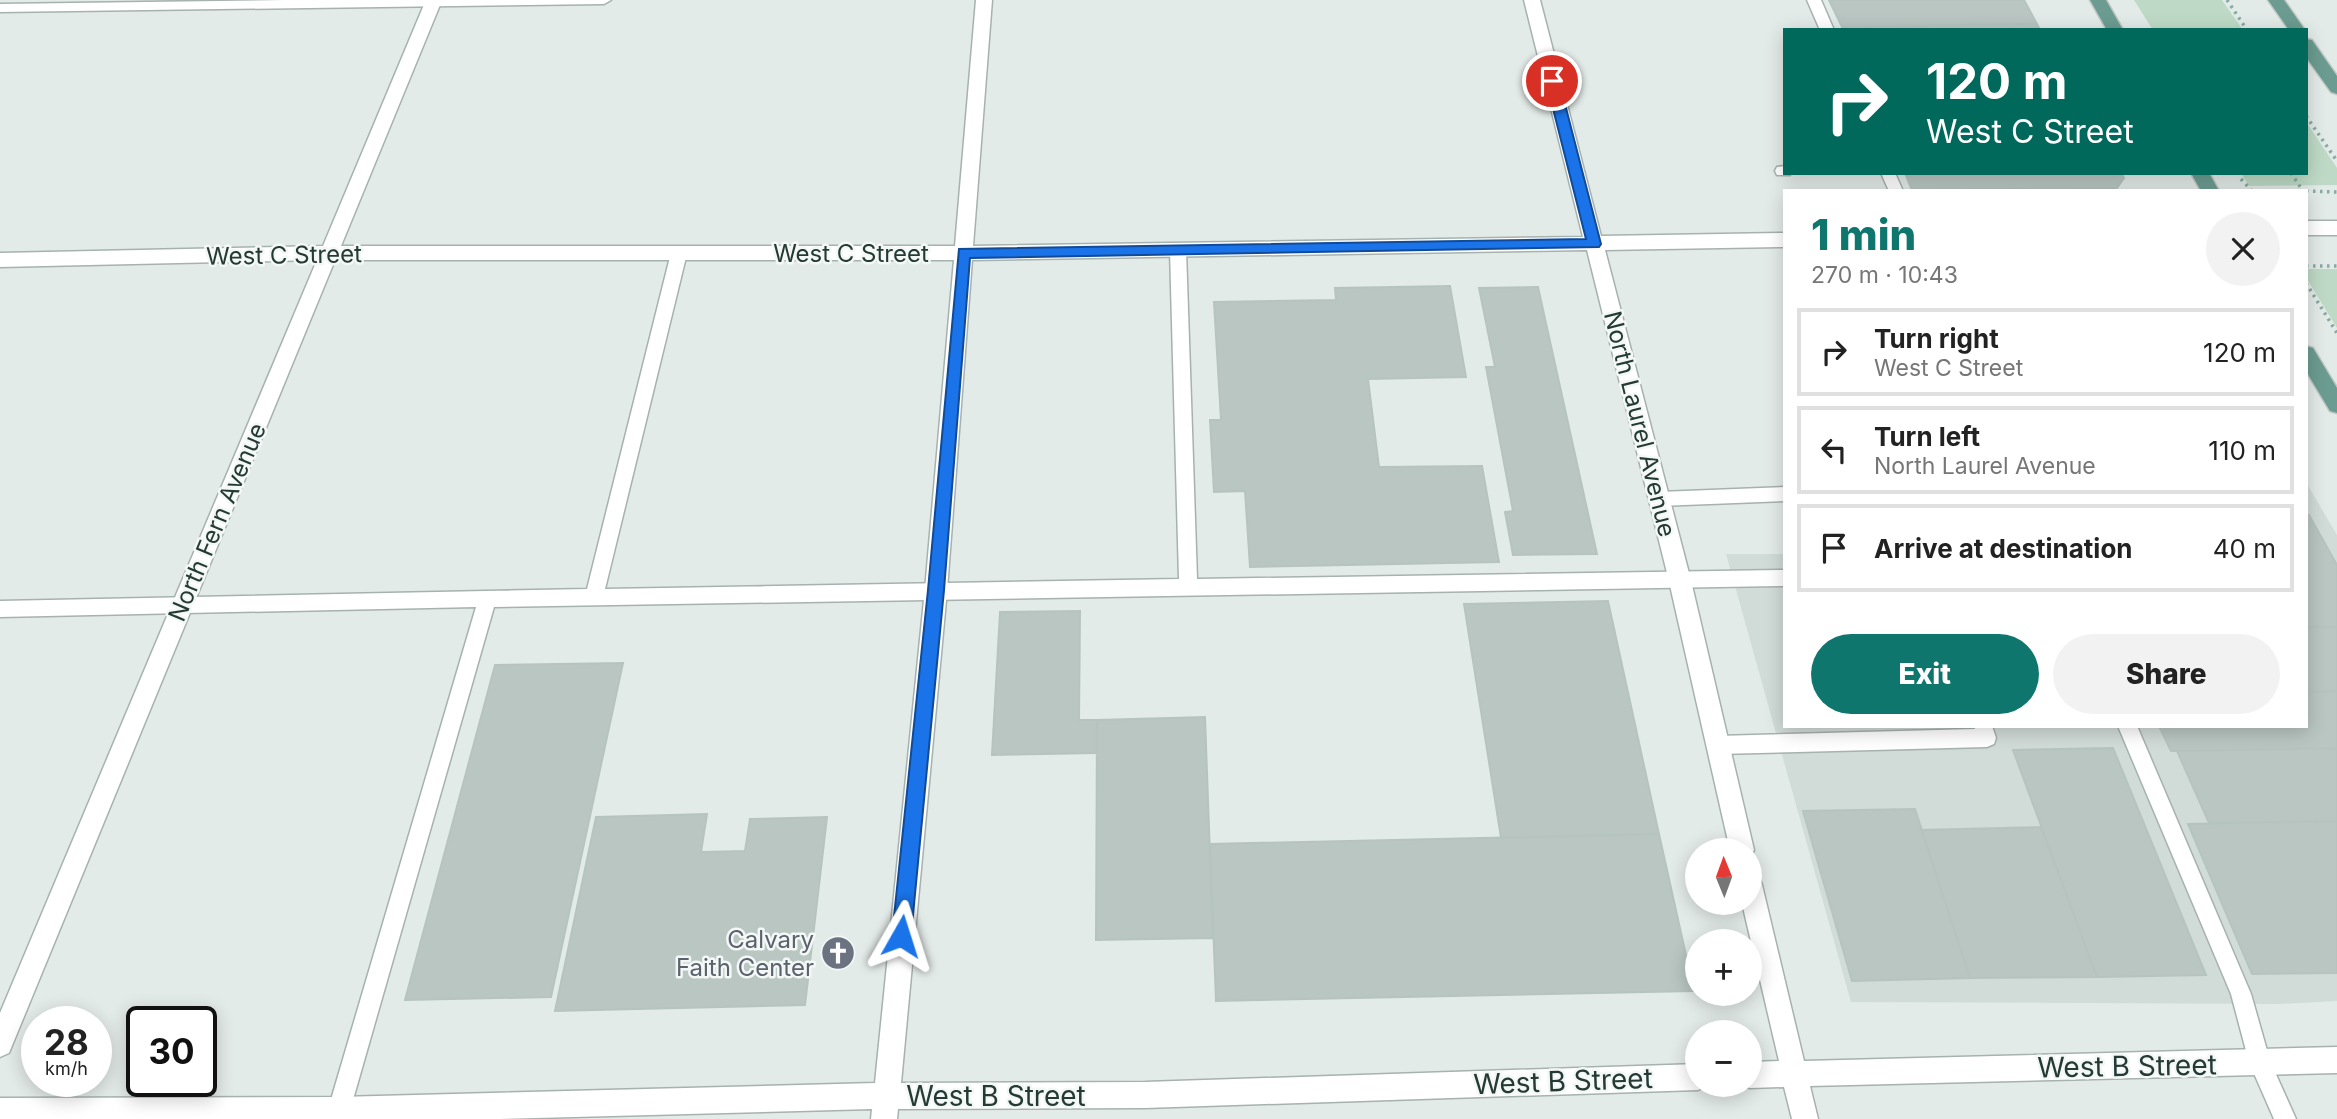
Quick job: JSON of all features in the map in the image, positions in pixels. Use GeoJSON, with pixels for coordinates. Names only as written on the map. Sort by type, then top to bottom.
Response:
{"type":"FeatureCollection","features":[{"type":"Feature","properties":{"kind":"main road"},"geometry":{"type":"LineString","coordinates":[[2098,0],[2114,28]]}},
{"type":"Feature","properties":{"kind":"main road"},"geometry":{"type":"LineString","coordinates":[[2276,0],[2296,28]]}},
{"type":"Feature","properties":{"kind":"main road"},"geometry":{"type":"LineString","coordinates":[[2308,47],[2337,88]]}},
{"type":"Feature","properties":{"kind":"main road"},"geometry":{"type":"LineString","coordinates":[[2308,356],[2337,405]]}},
{"type":"Feature","properties":{"kind":"street"},"geometry":{"type":"LineString","coordinates":[[885,1108],[936,590],[984,0]]}},
{"type":"Feature","properties":{"kind":"street","name":"North Laurel Avenue"},"geometry":{"type":"LineString","coordinates":[[1532,0],[1680,582],[1739,838]]}},
{"type":"Feature","properties":{"kind":"street","name":"North Fern Avenue"},"geometry":{"type":"LineString","coordinates":[[0,1044],[433,1]]}},
{"type":"Feature","properties":{"kind":"street"},"geometry":{"type":"LineString","coordinates":[[2308,228],[2337,228]]}},
{"type":"Feature","properties":{"kind":"street","name":"West C Street"},"geometry":{"type":"LineString","coordinates":[[0,260],[329,253],[963,253],[1783,240]]}},
{"type":"Feature","properties":{"kind":"street"},"geometry":{"type":"LineString","coordinates":[[1757,915],[1805,1119]]}},
{"type":"Feature","properties":{"kind":"street","name":"West B Street"},"geometry":{"type":"LineString","coordinates":[[1762,1074],[2337,1060]]}},
{"type":"Feature","properties":{"kind":"street","name":"West B Street"},"geometry":{"type":"LineString","coordinates":[[0,1111],[885,1108],[1685,1076]]}},
{"type":"Feature","properties":{"kind":"lane"},"geometry":{"type":"LineString","coordinates":[[0,8],[604,0]]}},
{"type":"Feature","properties":{"kind":"lane"},"geometry":{"type":"LineString","coordinates":[[1814,0],[1826,28]]}},
{"type":"Feature","properties":{"kind":"lane"},"geometry":{"type":"LineString","coordinates":[[1178,250],[1188,587]]}},
{"type":"Feature","properties":{"kind":"lane"},"geometry":{"type":"LineString","coordinates":[[594,596],[679,253]]}},
{"type":"Feature","properties":{"kind":"lane"},"geometry":{"type":"LineString","coordinates":[[1659,499],[1783,494]]}},
{"type":"Feature","properties":{"kind":"lane"},"geometry":{"type":"LineString","coordinates":[[0,609],[936,590],[1680,582],[1783,578]]}},
{"type":"Feature","properties":{"kind":"lane"},"geometry":{"type":"LineString","coordinates":[[340,1110],[488,598]]}},
{"type":"Feature","properties":{"kind":"lane"},"geometry":{"type":"LineString","coordinates":[[1718,745],[1987,738],[1984,728]]}},
{"type":"Feature","properties":{"kind":"lane"},"geometry":{"type":"LineString","coordinates":[[2128,728],[2241,994],[2260,1062],[2285,1119]]}},
{"type":"Feature","properties":{"kind":"path"},"geometry":{"type":"LineString","coordinates":[[2227,0],[2246,28]]}},
{"type":"Feature","properties":{"kind":"path"},"geometry":{"type":"LineString","coordinates":[[2309,125],[2337,162]]}},
{"type":"Feature","properties":{"kind":"path"},"geometry":{"type":"LineString","coordinates":[[2240,175],[2250,189]]}},
{"type":"Feature","properties":{"kind":"path"},"geometry":{"type":"LineString","coordinates":[[2293,175],[2303,189]]}},
{"type":"Feature","properties":{"kind":"path"},"geometry":{"type":"LineString","coordinates":[[2308,191],[2337,192]]}},
{"type":"Feature","properties":{"kind":"path"},"geometry":{"type":"LineString","coordinates":[[2308,267],[2337,266]]}},
{"type":"Feature","properties":{"kind":"path"},"geometry":{"type":"LineString","coordinates":[[2308,286],[2337,333]]}},
{"type":"Feature","properties":{"kind":"shaded area"},"geometry":{"type":"Polygon","coordinates":[[[2308,486],[2337,535],[2337,1001],[2279,1004],[1851,1002],[1726,554],[1783,554],[1783,728],[2308,728],[2308,486]]]}},
{"type":"Feature","properties":{"kind":"green space"},"geometry":{"type":"Polygon","coordinates":[[[2134,0],[2222,0],[2242,28],[2152,28],[2134,0]]]}},
{"type":"Feature","properties":{"kind":"green space"},"geometry":{"type":"Polygon","coordinates":[[[2308,124],[2337,168],[2337,185],[2249,186],[2242,175],[2308,175],[2308,124]]]}},
{"type":"Feature","properties":{"kind":"green space"},"geometry":{"type":"Polygon","coordinates":[[[2308,269],[2337,269],[2337,328],[2308,281],[2308,269]]]}},
{"type":"Feature","properties":{"kind":"building"},"geometry":{"type":"Polygon","coordinates":[[[1829,0],[2024,0],[2037,24],[1842,27],[1829,0]]]}},
{"type":"Feature","properties":{"kind":"building"},"geometry":{"type":"Polygon","coordinates":[[[2037,24],[2039,28],[1856,28],[2037,24]]]}},
{"type":"Feature","properties":{"kind":"building"},"geometry":{"type":"Polygon","coordinates":[[[1906,175],[2122,175],[2124,178],[2117,188],[1912,189],[1906,175]]]}},
{"type":"Feature","properties":{"kind":"building"},"geometry":{"type":"Polygon","coordinates":[[[1450,286],[1466,377],[1368,379],[1379,467],[1482,466],[1499,562],[1250,567],[1245,491],[1214,492],[1210,420],[1221,420],[1214,302],[1336,300],[1335,288],[1450,286]]]}},
{"type":"Feature","properties":{"kind":"building"},"geometry":{"type":"Polygon","coordinates":[[[1538,287],[1597,554],[1513,555],[1505,512],[1513,511],[1486,367],[1495,367],[1479,288],[1538,287]]]}},
{"type":"Feature","properties":{"kind":"building"},"geometry":{"type":"Polygon","coordinates":[[[2308,515],[2337,565],[2337,627],[2308,627],[2308,515]]]}},
{"type":"Feature","properties":{"kind":"building"},"geometry":{"type":"Polygon","coordinates":[[[1608,601],[1659,834],[1501,838],[1464,604],[1608,601]]]}},
{"type":"Feature","properties":{"kind":"building"},"geometry":{"type":"Polygon","coordinates":[[[1080,611],[1079,720],[1097,720],[1097,753],[992,755],[1000,612],[1080,611]]]}},
{"type":"Feature","properties":{"kind":"building"},"geometry":{"type":"Polygon","coordinates":[[[2308,627],[2337,627],[2337,691],[2308,692],[2308,627]]]}},
{"type":"Feature","properties":{"kind":"building"},"geometry":{"type":"Polygon","coordinates":[[[623,663],[551,997],[405,1000],[495,665],[623,663]]]}},
{"type":"Feature","properties":{"kind":"building"},"geometry":{"type":"Polygon","coordinates":[[[2337,691],[2337,748],[2171,751],[2160,728],[2308,728],[2308,692],[2337,691]]]}},
{"type":"Feature","properties":{"kind":"building"},"geometry":{"type":"Polygon","coordinates":[[[1205,717],[1213,938],[1096,940],[1097,720],[1205,717]]]}},
{"type":"Feature","properties":{"kind":"building"},"geometry":{"type":"Polygon","coordinates":[[[2113,748],[2206,975],[2097,977],[2013,750],[2113,748]]]}},
{"type":"Feature","properties":{"kind":"building"},"geometry":{"type":"Polygon","coordinates":[[[2337,748],[2337,821],[2209,823],[2177,751],[2337,748]]]}},
{"type":"Feature","properties":{"kind":"building"},"geometry":{"type":"Polygon","coordinates":[[[1915,809],[1970,978],[1852,981],[1803,811],[1915,809]]]}},
{"type":"Feature","properties":{"kind":"building"},"geometry":{"type":"Polygon","coordinates":[[[707,814],[701,852],[745,851],[750,819],[827,817],[805,1005],[555,1011],[596,817],[707,814]]]}},
{"type":"Feature","properties":{"kind":"building"},"geometry":{"type":"Polygon","coordinates":[[[2337,821],[2337,973],[2252,974],[2188,824],[2337,821]]]}},
{"type":"Feature","properties":{"kind":"building"},"geometry":{"type":"Polygon","coordinates":[[[2041,827],[2097,977],[1970,978],[1921,830],[2041,827]]]}},
{"type":"Feature","properties":{"kind":"building"},"geometry":{"type":"Polygon","coordinates":[[[1659,834],[1685,951],[1685,991],[1216,1001],[1210,844],[1659,834]]]}},
{"type":"Feature","properties":{"kind":"place","name":"Calvary Faith Center"},"geometry":{"type":"Point","coordinates":[838,953]}},
{"type":"Feature","properties":{"kind":"route"},"geometry":{"type":"LineString","coordinates":[[901,936],[936,590],[963,253],[1594,244],[1552,81]]}}]}
